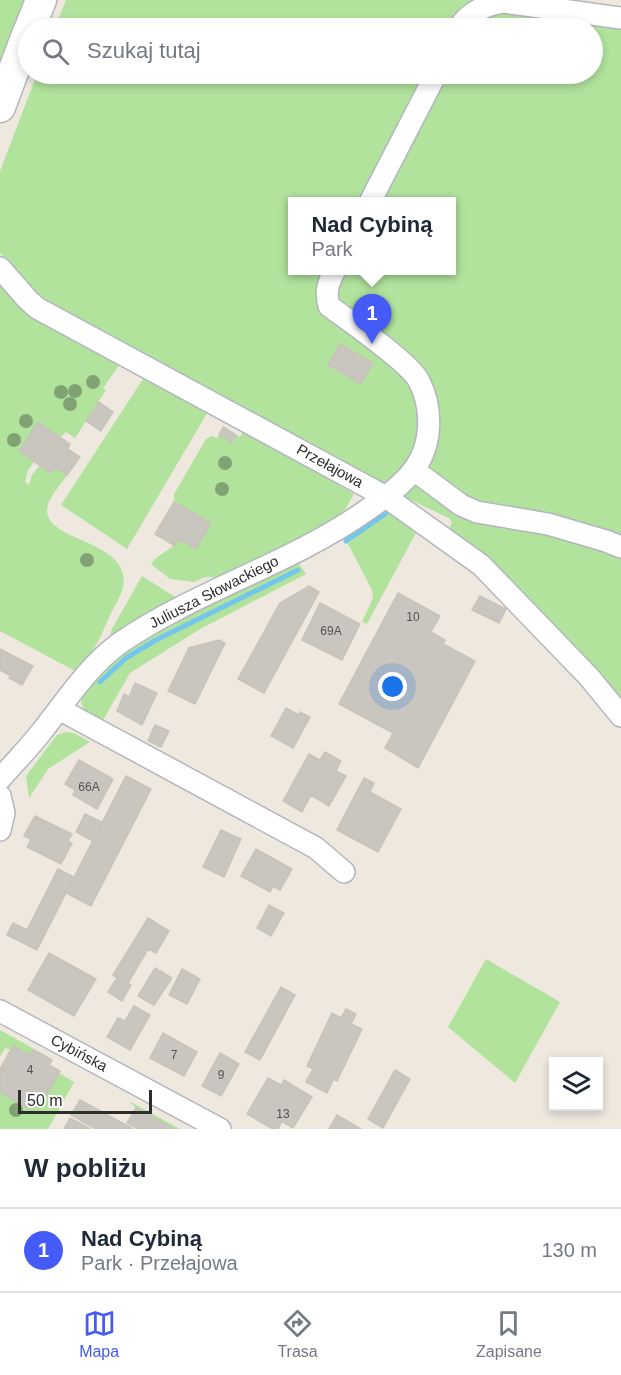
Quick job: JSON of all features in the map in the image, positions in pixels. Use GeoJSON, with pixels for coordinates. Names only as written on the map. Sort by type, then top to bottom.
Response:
{"type":"FeatureCollection","features":[{"type":"Feature","properties":{"kind":"street"},"geometry":{"type":"LineString","coordinates":[[33,18],[40,0]]}},
{"type":"Feature","properties":{"kind":"street"},"geometry":{"type":"LineString","coordinates":[[468,18],[488,5],[504,2],[621,18]]}},
{"type":"Feature","properties":{"kind":"street"},"geometry":{"type":"LineString","coordinates":[[0,107],[18,59]]}},
{"type":"Feature","properties":{"kind":"street"},"geometry":{"type":"LineString","coordinates":[[372,197],[431,84]]}},
{"type":"Feature","properties":{"kind":"street","name":"Przełajowa"},"geometry":{"type":"LineString","coordinates":[[0,268],[28,300],[40,309],[386,496],[481,565],[589,677],[621,716]]}},
{"type":"Feature","properties":{"kind":"street"},"geometry":{"type":"LineString","coordinates":[[332,275],[326,295],[329,306],[405,364],[419,381],[427,408],[429,427],[424,453],[414,470],[461,505],[477,512],[548,524],[621,547]]}},
{"type":"Feature","properties":{"kind":"street","name":"Juliusza Słowackiego"},"geometry":{"type":"LineString","coordinates":[[0,779],[108,652],[165,616],[341,529],[386,496],[414,470]]}},
{"type":"Feature","properties":{"kind":"street"},"geometry":{"type":"LineString","coordinates":[[59,709],[316,848],[344,872]]}},
{"type":"Feature","properties":{"kind":"street"},"geometry":{"type":"LineString","coordinates":[[0,796],[4,813],[0,830]]}},
{"type":"Feature","properties":{"kind":"street","name":"Cybińska"},"geometry":{"type":"LineString","coordinates":[[0,1011],[220,1129]]}},
{"type":"Feature","properties":{"kind":"green space"},"geometry":{"type":"Polygon","coordinates":[[[0,0],[30,0],[23,18],[18,18],[18,32],[0,80],[0,0]]]}},
{"type":"Feature","properties":{"kind":"green space"},"geometry":{"type":"Polygon","coordinates":[[[66,0],[570,0],[621,10],[621,709],[568,647],[463,539],[449,529],[452,522],[449,518],[400,495],[42,301],[0,253],[0,171],[33,84],[603,84],[603,18],[59,18],[66,0]]]}},
{"type":"Feature","properties":{"kind":"green space"},"geometry":{"type":"Polygon","coordinates":[[[0,276],[209,410],[127,549],[61,505],[145,376],[120,364],[103,388],[106,390],[75,438],[66,432],[28,470],[25,482],[29,485],[32,475],[40,465],[51,472],[55,467],[67,475],[50,500],[48,516],[54,525],[64,532],[105,552],[116,561],[123,572],[123,587],[119,597],[93,651],[77,672],[0,631],[0,276]]]}},
{"type":"Feature","properties":{"kind":"green space"},"geometry":{"type":"Polygon","coordinates":[[[246,427],[329,473],[326,478],[354,494],[341,517],[222,578],[205,577],[194,582],[170,579],[151,564],[178,539],[196,549],[210,523],[174,502],[174,494],[206,439],[212,436],[217,438],[219,435],[232,443],[236,435],[240,437],[246,427]]]}},
{"type":"Feature","properties":{"kind":"green space"},"geometry":{"type":"Polygon","coordinates":[[[387,511],[418,529],[367,624],[362,622],[373,598],[372,590],[345,538],[380,512],[387,511]]]}},
{"type":"Feature","properties":{"kind":"green space"},"geometry":{"type":"Polygon","coordinates":[[[299,564],[306,574],[200,629],[130,673],[102,722],[85,712],[81,702],[84,691],[115,656],[163,627],[299,564]]]}},
{"type":"Feature","properties":{"kind":"green space"},"geometry":{"type":"Polygon","coordinates":[[[142,576],[180,600],[108,643],[112,629],[142,576]]]}},
{"type":"Feature","properties":{"kind":"green space"},"geometry":{"type":"Polygon","coordinates":[[[66,732],[74,733],[90,742],[48,769],[29,798],[26,776],[57,735],[66,732]]]}},
{"type":"Feature","properties":{"kind":"green space"},"geometry":{"type":"Polygon","coordinates":[[[486,959],[560,1002],[515,1083],[448,1027],[486,959]]]}},
{"type":"Feature","properties":{"kind":"green space"},"geometry":{"type":"Polygon","coordinates":[[[0,1030],[52,1059],[30,1055],[13,1046],[11,1050],[5,1048],[0,1057],[0,1030]]]}},
{"type":"Feature","properties":{"kind":"green space"},"geometry":{"type":"Polygon","coordinates":[[[59,1073],[74,1082],[48,1129],[0,1129],[0,1092],[29,1108],[39,1091],[59,1073]]]}},
{"type":"Feature","properties":{"kind":"green space"},"geometry":{"type":"Polygon","coordinates":[[[129,1101],[180,1129],[174,1129],[136,1108],[129,1101]]]}},
{"type":"Feature","properties":{"kind":"building"},"geometry":{"type":"Polygon","coordinates":[[[340,344],[373,363],[361,384],[328,365],[340,344]]]}},
{"type":"Feature","properties":{"kind":"building"},"geometry":{"type":"Polygon","coordinates":[[[99,402],[113,412],[101,431],[86,421],[99,402]]]}},
{"type":"Feature","properties":{"kind":"building"},"geometry":{"type":"Polygon","coordinates":[[[38,422],[70,444],[68,449],[80,457],[67,475],[55,467],[51,473],[19,451],[38,422]]]}},
{"type":"Feature","properties":{"kind":"building"},"geometry":{"type":"Polygon","coordinates":[[[223,427],[236,435],[232,443],[219,435],[223,427]]]}},
{"type":"Feature","properties":{"kind":"building"},"geometry":{"type":"Polygon","coordinates":[[[174,502],[211,523],[196,549],[178,539],[175,546],[155,534],[174,502]]]}},
{"type":"Feature","properties":{"kind":"building"},"geometry":{"type":"Polygon","coordinates":[[[309,586],[319,592],[264,693],[238,679],[280,603],[309,586]]]}},
{"type":"Feature","properties":{"kind":"building"},"geometry":{"type":"Polygon","coordinates":[[[398,593],[440,616],[431,632],[445,640],[443,644],[475,661],[418,768],[385,748],[393,733],[339,704],[398,593]]]}},
{"type":"Feature","properties":{"kind":"building"},"geometry":{"type":"Polygon","coordinates":[[[480,596],[506,609],[499,623],[472,610],[480,596]]]}},
{"type":"Feature","properties":{"kind":"building"},"geometry":{"type":"Polygon","coordinates":[[[320,603],[360,624],[342,660],[302,640],[320,603]]]}},
{"type":"Feature","properties":{"kind":"building"},"geometry":{"type":"Polygon","coordinates":[[[219,640],[225,643],[195,704],[168,691],[189,648],[219,640]]]}},
{"type":"Feature","properties":{"kind":"building"},"geometry":{"type":"Polygon","coordinates":[[[0,649],[33,666],[22,685],[0,670],[0,649]]]}},
{"type":"Feature","properties":{"kind":"building"},"geometry":{"type":"Polygon","coordinates":[[[135,683],[157,693],[142,725],[117,711],[124,694],[129,697],[135,683]]]}},
{"type":"Feature","properties":{"kind":"building"},"geometry":{"type":"Polygon","coordinates":[[[286,708],[299,715],[300,712],[310,717],[293,748],[271,736],[286,708]]]}},
{"type":"Feature","properties":{"kind":"building"},"geometry":{"type":"Polygon","coordinates":[[[155,725],[169,731],[161,747],[148,741],[155,725]]]}},
{"type":"Feature","properties":{"kind":"building"},"geometry":{"type":"Polygon","coordinates":[[[325,752],[341,761],[336,771],[346,776],[329,806],[311,795],[302,812],[283,801],[309,754],[320,760],[325,752]]]}},
{"type":"Feature","properties":{"kind":"building"},"geometry":{"type":"Polygon","coordinates":[[[79,760],[113,779],[97,809],[73,795],[75,790],[65,784],[79,760]]]}},
{"type":"Feature","properties":{"kind":"building"},"geometry":{"type":"Polygon","coordinates":[[[126,776],[151,789],[91,906],[66,893],[126,776]]]}},
{"type":"Feature","properties":{"kind":"building"},"geometry":{"type":"Polygon","coordinates":[[[364,778],[374,783],[370,792],[401,809],[378,852],[337,830],[364,778]]]}},
{"type":"Feature","properties":{"kind":"building"},"geometry":{"type":"Polygon","coordinates":[[[85,814],[102,822],[93,841],[76,832],[85,814]]]}},
{"type":"Feature","properties":{"kind":"building"},"geometry":{"type":"Polygon","coordinates":[[[35,816],[72,834],[68,841],[72,843],[61,864],[27,847],[31,839],[24,836],[35,816]]]}},
{"type":"Feature","properties":{"kind":"building"},"geometry":{"type":"Polygon","coordinates":[[[221,830],[241,839],[224,877],[203,867],[221,830]]]}},
{"type":"Feature","properties":{"kind":"building"},"geometry":{"type":"Polygon","coordinates":[[[256,849],[292,869],[280,890],[273,886],[270,892],[241,876],[256,849]]]}},
{"type":"Feature","properties":{"kind":"building"},"geometry":{"type":"Polygon","coordinates":[[[58,869],[74,877],[37,950],[7,935],[13,923],[27,930],[58,869]]]}},
{"type":"Feature","properties":{"kind":"building"},"geometry":{"type":"Polygon","coordinates":[[[269,905],[284,913],[271,936],[257,928],[269,905]]]}},
{"type":"Feature","properties":{"kind":"building"},"geometry":{"type":"Polygon","coordinates":[[[148,918],[169,931],[156,953],[148,949],[128,983],[131,985],[122,1001],[108,992],[117,978],[113,975],[148,918]]]}},
{"type":"Feature","properties":{"kind":"building"},"geometry":{"type":"Polygon","coordinates":[[[49,953],[96,979],[74,1016],[28,990],[49,953]]]}},
{"type":"Feature","properties":{"kind":"building"},"geometry":{"type":"Polygon","coordinates":[[[155,968],[172,978],[154,1005],[138,996],[155,968]]]}},
{"type":"Feature","properties":{"kind":"building"},"geometry":{"type":"Polygon","coordinates":[[[182,969],[200,979],[187,1004],[169,995],[182,969]]]}},
{"type":"Feature","properties":{"kind":"building"},"geometry":{"type":"Polygon","coordinates":[[[281,987],[295,995],[260,1060],[245,1052],[281,987]]]}},
{"type":"Feature","properties":{"kind":"building"},"geometry":{"type":"Polygon","coordinates":[[[134,1006],[150,1015],[130,1050],[107,1037],[118,1018],[125,1021],[134,1006]]]}},
{"type":"Feature","properties":{"kind":"building"},"geometry":{"type":"Polygon","coordinates":[[[346,1009],[356,1014],[351,1024],[362,1029],[337,1081],[307,1066],[332,1013],[341,1018],[346,1009]]]}},
{"type":"Feature","properties":{"kind":"building"},"geometry":{"type":"Polygon","coordinates":[[[163,1033],[197,1052],[184,1076],[150,1058],[163,1033]]]}},
{"type":"Feature","properties":{"kind":"building"},"geometry":{"type":"Polygon","coordinates":[[[13,1046],[30,1055],[33,1050],[52,1060],[49,1065],[60,1071],[47,1095],[0,1069],[13,1046]]]}},
{"type":"Feature","properties":{"kind":"building"},"geometry":{"type":"Polygon","coordinates":[[[220,1053],[239,1064],[221,1096],[202,1086],[220,1053]]]}},
{"type":"Feature","properties":{"kind":"building"},"geometry":{"type":"Polygon","coordinates":[[[0,1069],[39,1091],[29,1109],[0,1092],[0,1069]]]}},
{"type":"Feature","properties":{"kind":"building"},"geometry":{"type":"Polygon","coordinates":[[[313,1069],[333,1080],[327,1093],[306,1082],[313,1069]]]}},
{"type":"Feature","properties":{"kind":"building"},"geometry":{"type":"Polygon","coordinates":[[[395,1070],[410,1079],[383,1128],[368,1119],[395,1070]]]}},
{"type":"Feature","properties":{"kind":"building"},"geometry":{"type":"Polygon","coordinates":[[[268,1078],[281,1085],[266,1112],[282,1121],[278,1129],[273,1129],[247,1114],[268,1078]]]}},
{"type":"Feature","properties":{"kind":"building"},"geometry":{"type":"Polygon","coordinates":[[[284,1080],[312,1097],[293,1128],[266,1112],[284,1080]]]}},
{"type":"Feature","properties":{"kind":"building"},"geometry":{"type":"Polygon","coordinates":[[[80,1100],[133,1129],[96,1129],[71,1115],[80,1100]]]}},
{"type":"Feature","properties":{"kind":"building"},"geometry":{"type":"Polygon","coordinates":[[[136,1108],[174,1129],[138,1129],[127,1123],[136,1108]]]}},
{"type":"Feature","properties":{"kind":"building"},"geometry":{"type":"Polygon","coordinates":[[[337,1115],[361,1129],[329,1129],[337,1115]]]}},
{"type":"Feature","properties":{"kind":"building"},"geometry":{"type":"Polygon","coordinates":[[[70,1118],[91,1129],[64,1129],[70,1118]]]}},
{"type":"Feature","properties":{"kind":"waterway"},"geometry":{"type":"LineString","coordinates":[[346,541],[385,514]]}},
{"type":"Feature","properties":{"kind":"waterway"},"geometry":{"type":"LineString","coordinates":[[100,682],[126,658],[156,640],[298,570]]}},
{"type":"Feature","properties":{"kind":"place","name":"Nad Cybiną"},"geometry":{"type":"Point","coordinates":[372,344]}}]}
